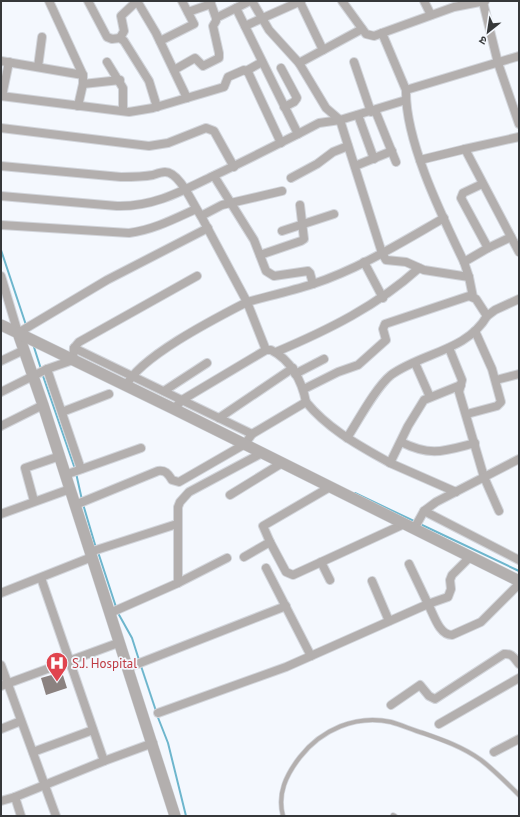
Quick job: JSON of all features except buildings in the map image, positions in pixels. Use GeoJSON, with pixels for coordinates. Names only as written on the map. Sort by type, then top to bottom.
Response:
{"type":"FeatureCollection","features":[{"type":"Feature","properties":{"kind":"street"},"geometry":{"type":"LineString","coordinates":[[49,1],[82,75],[83,84],[78,106]]}},
{"type":"Feature","properties":{"kind":"street"},"geometry":{"type":"LineString","coordinates":[[88,1],[107,37],[112,39],[120,38],[124,41],[149,81],[157,107]]}},
{"type":"Feature","properties":{"kind":"street"},"geometry":{"type":"LineString","coordinates":[[120,38],[124,31],[121,16],[137,1],[160,41],[187,98]]}},
{"type":"Feature","properties":{"kind":"street"},"geometry":{"type":"LineString","coordinates":[[160,41],[192,26],[194,22],[182,1]]}},
{"type":"Feature","properties":{"kind":"street"},"geometry":{"type":"LineString","coordinates":[[216,18],[251,1],[269,30],[299,63],[326,108],[340,120],[382,254],[386,260],[406,262],[419,268],[469,277]]}},
{"type":"Feature","properties":{"kind":"street"},"geometry":{"type":"LineString","coordinates":[[245,26],[300,1],[323,50]]}},
{"type":"Feature","properties":{"kind":"street"},"geometry":{"type":"LineString","coordinates":[[342,1],[362,29],[370,36],[454,7],[484,2],[498,63],[519,124]]}},
{"type":"Feature","properties":{"kind":"street"},"geometry":{"type":"LineString","coordinates":[[424,1],[431,15]]}},
{"type":"Feature","properties":{"kind":"street"},"geometry":{"type":"LineString","coordinates":[[174,70],[195,58],[203,66],[219,58],[220,53],[213,26],[216,23],[216,18],[210,2],[188,12]]}},
{"type":"Feature","properties":{"kind":"street"},"geometry":{"type":"LineString","coordinates":[[236,8],[298,134]]}},
{"type":"Feature","properties":{"kind":"street"},"geometry":{"type":"LineString","coordinates":[[299,63],[362,29]]}},
{"type":"Feature","properties":{"kind":"street"},"geometry":{"type":"LineString","coordinates":[[382,33],[406,90],[406,100],[411,130],[420,160],[464,262],[473,296],[487,316]]}},
{"type":"Feature","properties":{"kind":"street"},"geometry":{"type":"LineString","coordinates":[[38,67],[42,37]]}},
{"type":"Feature","properties":{"kind":"street"},"geometry":{"type":"LineString","coordinates":[[406,90],[519,56]]}},
{"type":"Feature","properties":{"kind":"street"},"geometry":{"type":"LineString","coordinates":[[82,75],[5,61],[2,96],[123,111],[140,111],[224,87],[228,76],[246,71],[262,62]]}},
{"type":"Feature","properties":{"kind":"street"},"geometry":{"type":"LineString","coordinates":[[107,62],[120,80],[123,88],[123,111]]}},
{"type":"Feature","properties":{"kind":"street"},"geometry":{"type":"LineString","coordinates":[[354,62],[373,111],[396,162]]}},
{"type":"Feature","properties":{"kind":"street"},"geometry":{"type":"LineString","coordinates":[[281,68],[297,98],[294,102],[284,107]]}},
{"type":"Feature","properties":{"kind":"street"},"geometry":{"type":"LineString","coordinates":[[246,71],[281,143]]}},
{"type":"Feature","properties":{"kind":"street"},"geometry":{"type":"LineString","coordinates":[[83,84],[120,80]]}},
{"type":"Feature","properties":{"kind":"street"},"geometry":{"type":"LineString","coordinates":[[1,196],[134,207],[158,201],[186,191],[319,123],[340,120],[406,100]]}},
{"type":"Feature","properties":{"kind":"street"},"geometry":{"type":"LineString","coordinates":[[358,115],[374,159]]}},
{"type":"Feature","properties":{"kind":"street"},"geometry":{"type":"LineString","coordinates":[[1,128],[149,146],[163,144],[206,128],[211,128],[234,167]]}},
{"type":"Feature","properties":{"kind":"street"},"geometry":{"type":"LineString","coordinates":[[420,160],[519,137]]}},
{"type":"Feature","properties":{"kind":"street"},"geometry":{"type":"LineString","coordinates":[[291,178],[317,164],[333,152],[348,146]]}},
{"type":"Feature","properties":{"kind":"street"},"geometry":{"type":"LineString","coordinates":[[465,149],[519,252]]}},
{"type":"Feature","properties":{"kind":"street"},"geometry":{"type":"LineString","coordinates":[[355,166],[392,151]]}},
{"type":"Feature","properties":{"kind":"street"},"geometry":{"type":"LineString","coordinates":[[1,166],[121,177],[138,177],[164,172],[171,173],[176,177],[186,191],[208,228],[247,302],[266,350]]}},
{"type":"Feature","properties":{"kind":"street"},"geometry":{"type":"LineString","coordinates":[[214,176],[232,203],[260,255],[266,271],[270,275],[305,270],[310,273],[313,284]]}},
{"type":"Feature","properties":{"kind":"street"},"geometry":{"type":"LineString","coordinates":[[482,184],[463,193],[461,198],[488,248]]}},
{"type":"Feature","properties":{"kind":"street"},"geometry":{"type":"LineString","coordinates":[[201,216],[222,205],[282,191]]}},
{"type":"Feature","properties":{"kind":"street"},"geometry":{"type":"LineString","coordinates":[[260,255],[301,241],[304,235],[300,205]]}},
{"type":"Feature","properties":{"kind":"street"},"geometry":{"type":"LineString","coordinates":[[1,225],[129,233],[157,227],[196,210]]}},
{"type":"Feature","properties":{"kind":"street"},"geometry":{"type":"LineString","coordinates":[[282,231],[334,214]]}},
{"type":"Feature","properties":{"kind":"street"},"geometry":{"type":"LineString","coordinates":[[129,381],[179,340],[247,302],[313,284],[382,254],[444,218]]}},
{"type":"Feature","properties":{"kind":"street"},"geometry":{"type":"LineString","coordinates":[[25,329],[107,280],[208,228]]}},
{"type":"Feature","properties":{"kind":"street"},"geometry":{"type":"LineString","coordinates":[[464,262],[511,237]]}},
{"type":"Feature","properties":{"kind":"street"},"geometry":{"type":"LineString","coordinates":[[364,262],[383,298]]}},
{"type":"Feature","properties":{"kind":"street"},"geometry":{"type":"LineString","coordinates":[[276,352],[341,323],[383,298],[419,268]]}},
{"type":"Feature","properties":{"kind":"street"},"geometry":{"type":"LineString","coordinates":[[1,276],[25,329],[24,350],[41,372],[62,412],[73,472],[70,489],[80,503],[94,552],[115,611],[118,643],[129,667],[175,816]]}},
{"type":"Feature","properties":{"kind":"street"},"geometry":{"type":"LineString","coordinates":[[1,392],[73,354],[79,342],[197,276]]}},
{"type":"Feature","properties":{"kind":"street"},"geometry":{"type":"LineString","coordinates":[[304,389],[338,372],[358,365],[365,360],[386,340],[383,329],[386,324],[469,296],[473,296]]}},
{"type":"Feature","properties":{"kind":"street"},"geometry":{"type":"LineString","coordinates":[[346,438],[390,376],[449,348],[475,332],[487,316],[495,310],[519,299]]}},
{"type":"Feature","properties":{"kind":"street"},"geometry":{"type":"LineString","coordinates":[[1,325],[25,329],[129,381],[174,409],[249,439]]}},
{"type":"Feature","properties":{"kind":"street"},"geometry":{"type":"LineString","coordinates":[[467,414],[500,405],[502,399],[496,380],[475,332]]}},
{"type":"Feature","properties":{"kind":"street"},"geometry":{"type":"LineString","coordinates":[[449,348],[462,380],[460,392],[484,477],[499,511]]}},
{"type":"Feature","properties":{"kind":"street"},"geometry":{"type":"LineString","coordinates":[[1,361],[24,350]]}},
{"type":"Feature","properties":{"kind":"street"},"geometry":{"type":"LineString","coordinates":[[174,409],[182,400],[266,350],[271,350],[276,352],[294,371],[304,389],[306,402],[316,414],[346,438],[390,463],[456,492]]}},
{"type":"Feature","properties":{"kind":"street"},"geometry":{"type":"LineString","coordinates":[[219,418],[294,371],[324,359]]}},
{"type":"Feature","properties":{"kind":"street"},"geometry":{"type":"LineString","coordinates":[[164,391],[207,363]]}},
{"type":"Feature","properties":{"kind":"street"},"geometry":{"type":"LineString","coordinates":[[415,363],[430,397]]}},
{"type":"Feature","properties":{"kind":"street"},"geometry":{"type":"LineString","coordinates":[[41,372],[43,405],[60,456],[73,472]]}},
{"type":"Feature","properties":{"kind":"street"},"geometry":{"type":"LineString","coordinates":[[496,380],[519,374]]}},
{"type":"Feature","properties":{"kind":"street"},"geometry":{"type":"LineString","coordinates":[[129,381],[164,391],[219,418],[249,439],[262,453],[330,487],[519,560]]}},
{"type":"Feature","properties":{"kind":"street"},"geometry":{"type":"LineString","coordinates":[[390,463],[420,405],[430,397],[461,385]]}},
{"type":"Feature","properties":{"kind":"street"},"geometry":{"type":"LineString","coordinates":[[62,412],[109,394]]}},
{"type":"Feature","properties":{"kind":"street"},"geometry":{"type":"LineString","coordinates":[[80,503],[158,471],[163,470],[172,480],[179,482],[306,402]]}},
{"type":"Feature","properties":{"kind":"street"},"geometry":{"type":"LineString","coordinates":[[1,426],[43,405]]}},
{"type":"Feature","properties":{"kind":"street"},"geometry":{"type":"LineString","coordinates":[[401,442],[426,452],[448,450],[475,443]]}},
{"type":"Feature","properties":{"kind":"street"},"geometry":{"type":"LineString","coordinates":[[73,472],[141,448]]}},
{"type":"Feature","properties":{"kind":"street"},"geometry":{"type":"LineString","coordinates":[[178,583],[178,507],[184,497],[262,453]]}},
{"type":"Feature","properties":{"kind":"street"},"geometry":{"type":"LineString","coordinates":[[34,501],[25,468],[60,456]]}},
{"type":"Feature","properties":{"kind":"street"},"geometry":{"type":"LineString","coordinates":[[330,487],[263,526],[286,572],[290,575],[416,521],[436,502],[519,459]]}},
{"type":"Feature","properties":{"kind":"street"},"geometry":{"type":"LineString","coordinates":[[230,495],[282,463]]}},
{"type":"Feature","properties":{"kind":"street"},"geometry":{"type":"LineString","coordinates":[[1,514],[70,489]]}},
{"type":"Feature","properties":{"kind":"street"},"geometry":{"type":"LineString","coordinates":[[409,564],[442,631],[446,635],[452,635],[481,622],[517,580],[470,557],[416,521]]}},
{"type":"Feature","properties":{"kind":"street"},"geometry":{"type":"LineString","coordinates":[[1,593],[41,578],[94,552],[177,524]]}},
{"type":"Feature","properties":{"kind":"street"},"geometry":{"type":"LineString","coordinates":[[244,557],[270,542]]}},
{"type":"Feature","properties":{"kind":"street"},"geometry":{"type":"LineString","coordinates":[[158,713],[286,667],[428,604],[448,597],[452,589],[450,580],[452,575],[470,557]]}},
{"type":"Feature","properties":{"kind":"street"},"geometry":{"type":"LineString","coordinates":[[115,611],[178,583],[227,558]]}},
{"type":"Feature","properties":{"kind":"street"},"geometry":{"type":"LineString","coordinates":[[321,562],[330,580]]}},
{"type":"Feature","properties":{"kind":"street"},"geometry":{"type":"LineString","coordinates":[[266,568],[311,656]]}},
{"type":"Feature","properties":{"kind":"street"},"geometry":{"type":"LineString","coordinates":[[41,578],[104,761]]}},
{"type":"Feature","properties":{"kind":"street"},"geometry":{"type":"LineString","coordinates":[[372,581],[389,621]]}},
{"type":"Feature","properties":{"kind":"street"},"geometry":{"type":"LineString","coordinates":[[129,667],[286,606]]}},
{"type":"Feature","properties":{"kind":"street"},"geometry":{"type":"LineString","coordinates":[[4,685],[118,643]]}},
{"type":"Feature","properties":{"kind":"street"},"geometry":{"type":"LineString","coordinates":[[391,705],[420,684],[428,696],[435,699],[504,654],[513,656],[519,664]]}},
{"type":"Feature","properties":{"kind":"street"},"geometry":{"type":"LineString","coordinates":[[1,666],[4,685],[22,721],[56,816]]}},
{"type":"Feature","properties":{"kind":"street"},"geometry":{"type":"LineString","coordinates":[[439,724],[519,678]]}},
{"type":"Feature","properties":{"kind":"street"},"geometry":{"type":"LineString","coordinates":[[1,729],[22,721]]}},
{"type":"Feature","properties":{"kind":"street"},"geometry":{"type":"LineString","coordinates":[[33,752],[93,730]]}},
{"type":"Feature","properties":{"kind":"street"},"geometry":{"type":"LineString","coordinates":[[494,752],[519,739]]}},
{"type":"Feature","properties":{"kind":"street"},"geometry":{"type":"LineString","coordinates":[[1,801],[15,797],[153,742]]}},
{"type":"Feature","properties":{"kind":"street"},"geometry":{"type":"LineString","coordinates":[[15,797],[21,816]]}},
{"type":"Feature","properties":{"kind":"lane"},"geometry":{"type":"LineString","coordinates":[[283,816],[280,800],[281,789],[299,759],[311,744],[323,734],[357,721],[372,720],[390,722],[463,749],[481,760],[519,795]]}},
{"type":"Feature","properties":{"kind":"waterway"},"geometry":{"type":"LineString","coordinates":[[1,250],[26,325]]}},
{"type":"Feature","properties":{"kind":"waterway"},"geometry":{"type":"LineString","coordinates":[[33,344],[41,369]]}},
{"type":"Feature","properties":{"kind":"waterway"},"geometry":{"type":"LineString","coordinates":[[42,373],[75,469]]}},
{"type":"Feature","properties":{"kind":"waterway"},"geometry":{"type":"LineString","coordinates":[[76,473],[82,500]]}},
{"type":"Feature","properties":{"kind":"waterway"},"geometry":{"type":"LineString","coordinates":[[355,493],[416,522]]}},
{"type":"Feature","properties":{"kind":"waterway"},"geometry":{"type":"LineString","coordinates":[[83,504],[96,548]]}},
{"type":"Feature","properties":{"kind":"waterway"},"geometry":{"type":"LineString","coordinates":[[420,524],[519,571]]}},
{"type":"Feature","properties":{"kind":"waterway"},"geometry":{"type":"LineString","coordinates":[[98,552],[116,607]]}},
{"type":"Feature","properties":{"kind":"waterway"},"geometry":{"type":"LineString","coordinates":[[118,613],[132,638],[139,660]]}},
{"type":"Feature","properties":{"kind":"waterway"},"geometry":{"type":"LineString","coordinates":[[141,666],[156,711]]}},
{"type":"Feature","properties":{"kind":"waterway"},"geometry":{"type":"LineString","coordinates":[[157,715],[168,743],[186,816]]}},
{"type":"Feature","properties":{"kind":"place","name":"S.J. Hospital"},"geometry":{"type":"Point","coordinates":[57,682]}}]}
